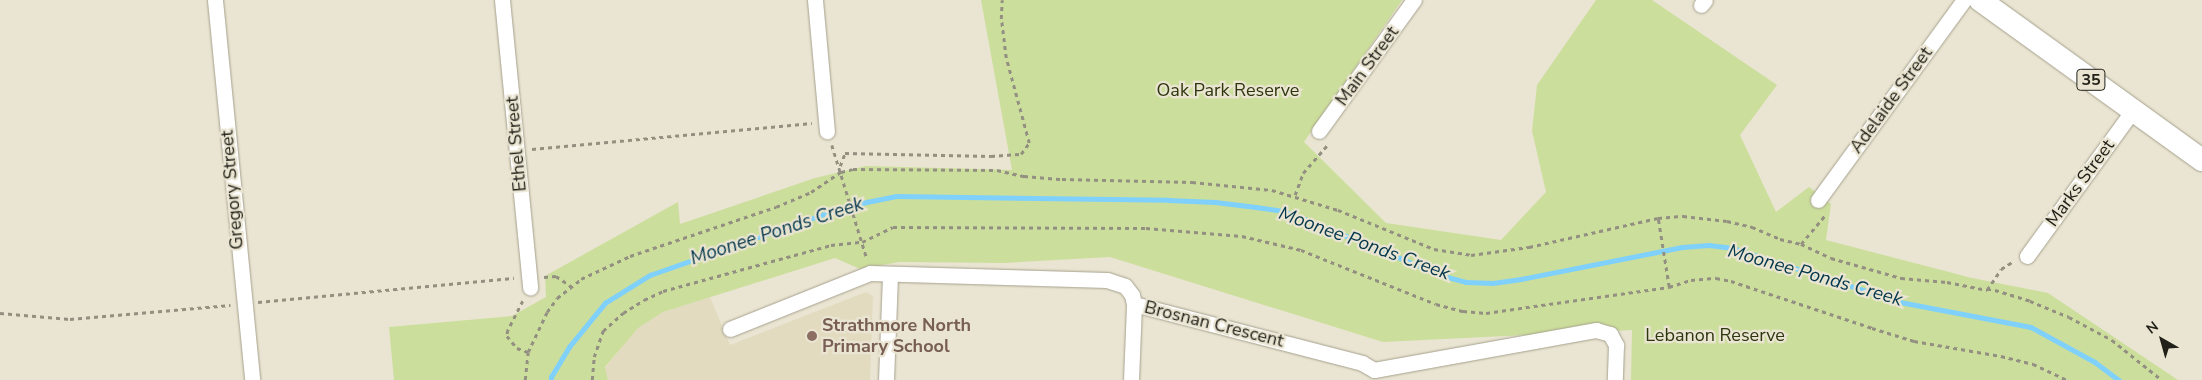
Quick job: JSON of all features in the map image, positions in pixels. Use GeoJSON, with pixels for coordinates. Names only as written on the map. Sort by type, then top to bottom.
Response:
{"type":"FeatureCollection","features":[{"type":"Feature","properties":{"kind":"main road","name":"35"},"geometry":{"type":"LineString","coordinates":[[1980,0],[2202,160]]}},
{"type":"Feature","properties":{"kind":"street","name":"Gregory Street"},"geometry":{"type":"LineString","coordinates":[[214,0],[252,380]]}},
{"type":"Feature","properties":{"kind":"street","name":"Ethel Street"},"geometry":{"type":"LineString","coordinates":[[502,0],[529,283]]}},
{"type":"Feature","properties":{"kind":"street"},"geometry":{"type":"LineString","coordinates":[[815,0],[826,126]]}},
{"type":"Feature","properties":{"kind":"street","name":"Main Street"},"geometry":{"type":"LineString","coordinates":[[1319,131],[1414,0]]}},
{"type":"Feature","properties":{"kind":"street","name":"Adelaide Street"},"geometry":{"type":"LineString","coordinates":[[1824,205],[1964,0]]}},
{"type":"Feature","properties":{"kind":"street","name":"Marks Street"},"geometry":{"type":"LineString","coordinates":[[2027,256],[2133,110]]}},
{"type":"Feature","properties":{"kind":"street","name":"Brosnan Crescent"},"geometry":{"type":"LineString","coordinates":[[730,329],[870,273],[1107,280],[1125,286],[1132,295],[1134,304],[1362,362],[1373,375],[1596,330],[1610,334],[1616,345],[1615,380]]}},
{"type":"Feature","properties":{"kind":"street"},"geometry":{"type":"LineString","coordinates":[[886,380],[890,274]]}},
{"type":"Feature","properties":{"kind":"street"},"geometry":{"type":"LineString","coordinates":[[1131,380],[1134,304]]}},
{"type":"Feature","properties":{"kind":"path"},"geometry":{"type":"LineString","coordinates":[[840,166],[845,153],[991,156],[1021,154],[1029,143],[1006,58],[1001,19],[1002,0]]}},
{"type":"Feature","properties":{"kind":"path"},"geometry":{"type":"LineString","coordinates":[[530,149],[826,126],[840,166],[844,186],[870,273]]}},
{"type":"Feature","properties":{"kind":"path"},"geometry":{"type":"LineString","coordinates":[[1295,195],[1302,173],[1328,144]]}},
{"type":"Feature","properties":{"kind":"path"},"geometry":{"type":"LineString","coordinates":[[524,380],[528,352],[547,312],[557,298],[571,286],[603,267],[630,256],[776,208],[811,192],[841,172],[853,169],[997,170],[1024,176],[1062,179],[1230,184],[1295,195],[1434,249],[1471,255],[1529,248],[1658,218],[1683,216],[1728,221],[1801,244],[1831,258],[1882,273],[1901,278],[1947,282],[1995,290],[2069,317],[2112,340],[2162,380]]}},
{"type":"Feature","properties":{"kind":"path"},"geometry":{"type":"LineString","coordinates":[[1801,244],[1824,205]]}},
{"type":"Feature","properties":{"kind":"path"},"geometry":{"type":"LineString","coordinates":[[1658,218],[1668,278]]}},
{"type":"Feature","properties":{"kind":"path"},"geometry":{"type":"LineString","coordinates":[[1987,290],[2001,269],[2027,256]]}},
{"type":"Feature","properties":{"kind":"path"},"geometry":{"type":"LineString","coordinates":[[0,313],[70,319],[529,283],[556,276],[571,286]]}},
{"type":"Feature","properties":{"kind":"path"},"geometry":{"type":"LineString","coordinates":[[1669,286],[1691,280],[1716,278],[1731,281],[1897,336],[2034,364],[2067,380]]}},
{"type":"Feature","properties":{"kind":"path"},"geometry":{"type":"LineString","coordinates":[[528,352],[517,348],[507,336],[529,283]]}},
{"type":"Feature","properties":{"kind":"shaded area","name":"Strathmore North Primary School"},"geometry":{"type":"Polygon","coordinates":[[[866,292],[873,296],[870,380],[608,380],[605,368],[638,327],[663,312],[710,297],[730,345],[866,292]]]}},
{"type":"Feature","properties":{"kind":"green space"},"geometry":{"type":"Polygon","coordinates":[[[981,0],[1402,0],[1304,142],[1386,223],[1501,240],[1546,192],[1532,131],[1537,85],[1596,0],[1652,0],[1777,85],[1740,135],[1776,212],[1809,187],[1831,204],[1826,240],[1972,278],[2048,293],[2178,380],[1631,380],[1632,330],[1383,342],[1110,257],[1004,263],[899,262],[860,269],[835,258],[663,312],[638,328],[605,367],[608,380],[394,380],[389,327],[512,316],[546,297],[545,276],[678,202],[680,224],[815,178],[866,166],[1012,170],[981,0]]]}},
{"type":"Feature","properties":{"kind":"waterway","name":"Moonee Ponds Creek"},"geometry":{"type":"LineString","coordinates":[[551,380],[569,347],[605,303],[650,275],[847,206],[896,196],[1168,200],[1215,202],[1284,211],[1444,276],[1466,282],[1493,283],[1521,279],[1682,247],[1709,245],[1733,248],[1900,302],[2031,327],[2095,362],[2119,380]]}},
{"type":"Feature","properties":{"kind":"place","name":"Strathmore North Primary School"},"geometry":{"type":"Point","coordinates":[812,336]}},
{"type":"Feature","properties":{"kind":"park label","name":"Oak Park Reserve"},"geometry":{"type":"Point","coordinates":[1228,90]}},
{"type":"Feature","properties":{"kind":"park label","name":"Lebanon Reserve"},"geometry":{"type":"Point","coordinates":[1715,335]}}]}
